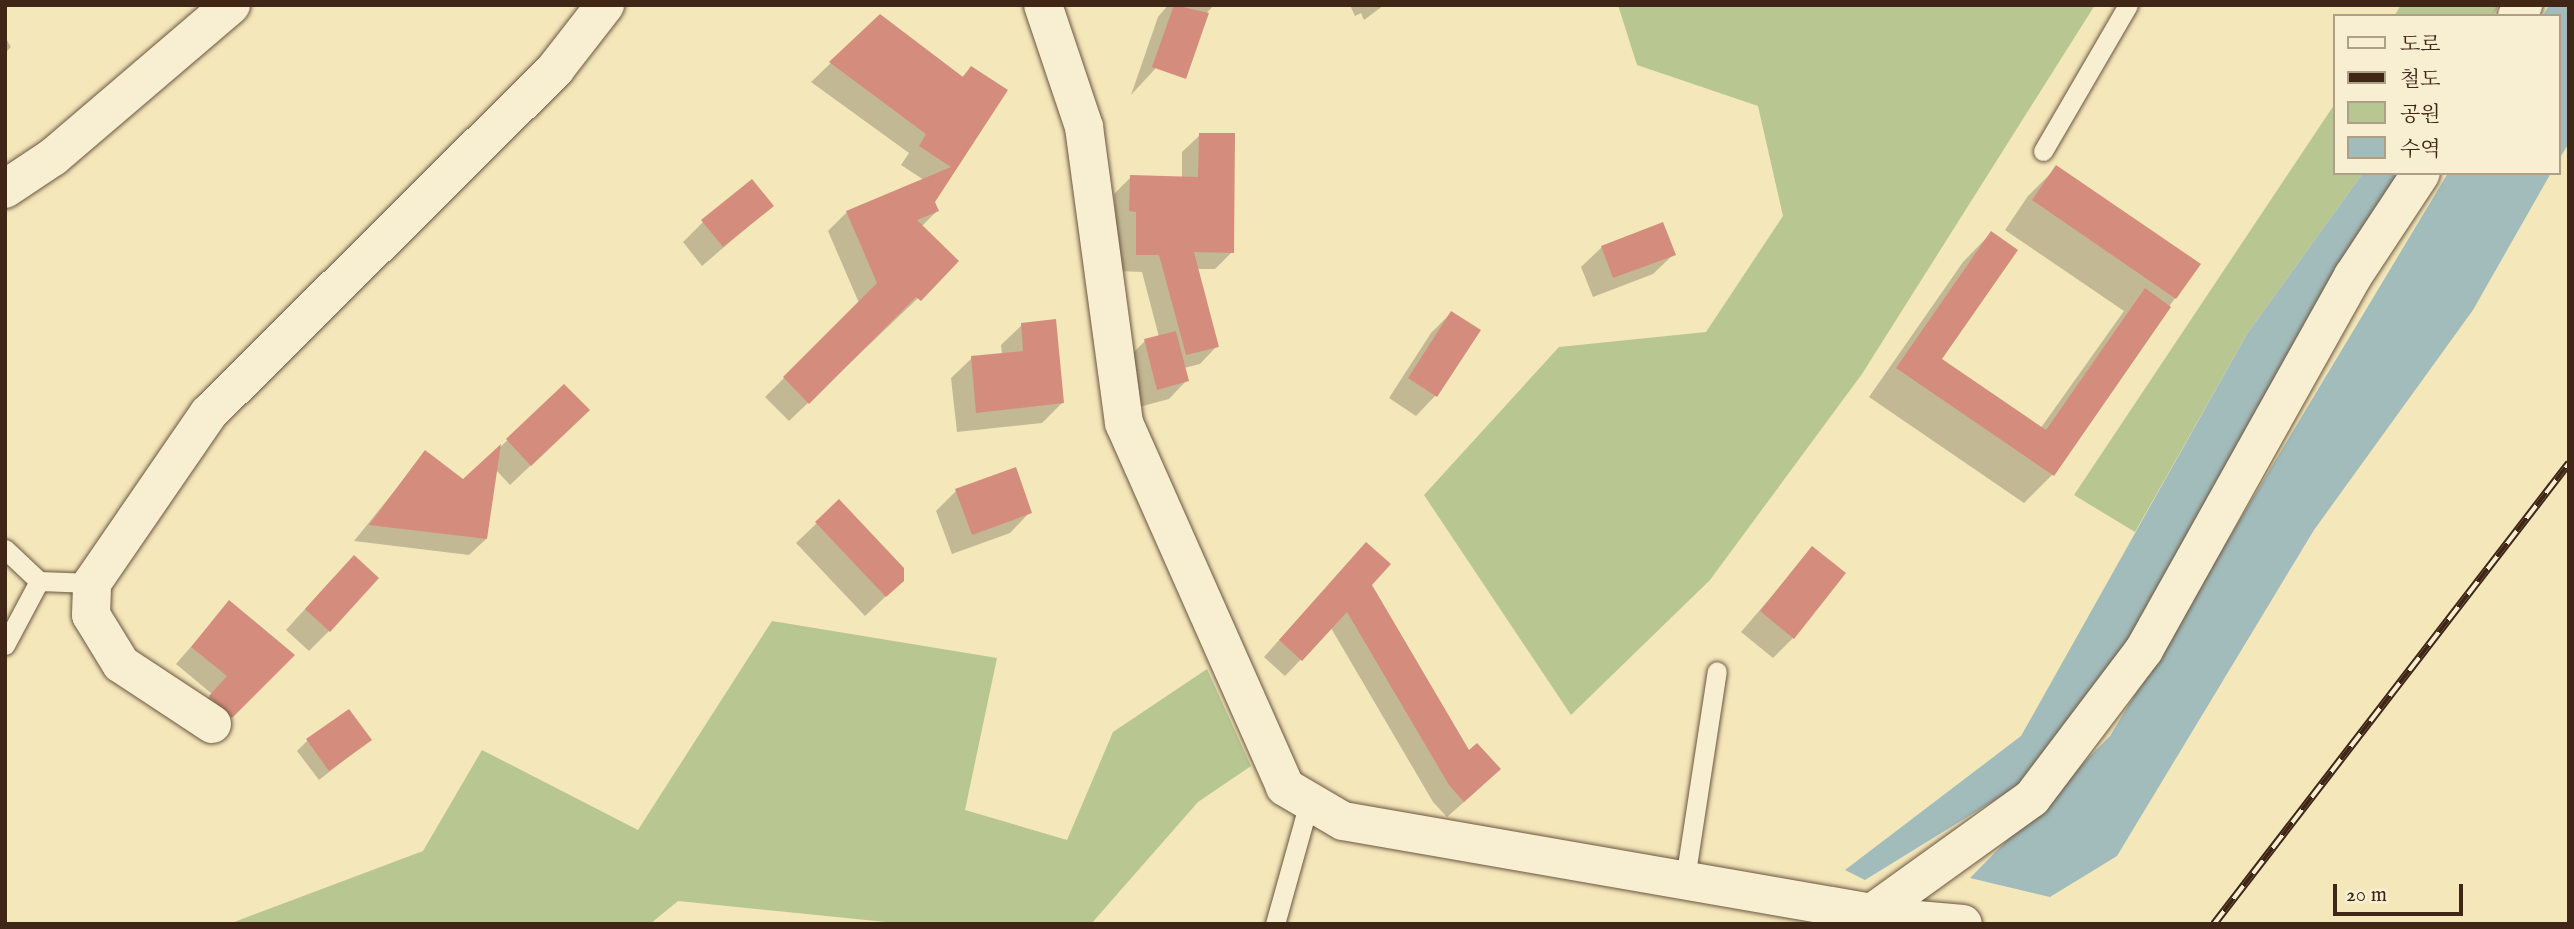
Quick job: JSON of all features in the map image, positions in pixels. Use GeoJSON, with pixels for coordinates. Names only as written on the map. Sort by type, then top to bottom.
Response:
{"type":"FeatureCollection","features":[{"type":"Feature","properties":{"kind":"street"},"geometry":{"type":"LineString","coordinates":[[5,189],[53,157],[231,5]]}},
{"type":"Feature","properties":{"kind":"street"},"geometry":{"type":"LineString","coordinates":[[212,724],[121,664],[91,615],[92,583],[209,413],[556,68],[605,5]]}},
{"type":"Feature","properties":{"kind":"street"},"geometry":{"type":"LineString","coordinates":[[1043,5],[1084,127],[1124,423],[1285,787],[1343,821],[1685,880],[1870,918],[1964,924]]}},
{"type":"Feature","properties":{"kind":"street"},"geometry":{"type":"LineString","coordinates":[[1870,918],[2032,798],[2144,650],[2353,276],[2420,175]]}},
{"type":"Feature","properties":{"kind":"lane"},"geometry":{"type":"LineString","coordinates":[[2043,150],[2129,5]]}},
{"type":"Feature","properties":{"kind":"lane"},"geometry":{"type":"LineString","coordinates":[[5,550],[39,581],[92,583]]}},
{"type":"Feature","properties":{"kind":"lane"},"geometry":{"type":"LineString","coordinates":[[5,645],[39,581]]}},
{"type":"Feature","properties":{"kind":"lane"},"geometry":{"type":"LineString","coordinates":[[1685,880],[1717,671]]}},
{"type":"Feature","properties":{"kind":"lane"},"geometry":{"type":"LineString","coordinates":[[1275,924],[1309,802]]}},
{"type":"Feature","properties":{"kind":"green space"},"geometry":{"type":"Polygon","coordinates":[[[1618,5],[2095,5],[1862,374],[1710,580],[1571,715],[1424,495],[1559,347],[1706,332],[1783,216],[1758,106],[1637,65],[1618,5]]]}},
{"type":"Feature","properties":{"kind":"green space"},"geometry":{"type":"Polygon","coordinates":[[[2401,5],[2499,5],[2494,14],[2395,14],[2401,5]]]}},
{"type":"Feature","properties":{"kind":"green space"},"geometry":{"type":"Polygon","coordinates":[[[2332,108],[2332,175],[2362,175],[2247,334],[2135,532],[2074,495],[2332,108]]]}},
{"type":"Feature","properties":{"kind":"green space"},"geometry":{"type":"Polygon","coordinates":[[[772,621],[997,658],[965,810],[1067,840],[1113,732],[1207,669],[1251,766],[1198,802],[1091,924],[906,924],[678,901],[650,924],[229,924],[423,851],[482,750],[638,830],[772,621]]]}},
{"type":"Feature","properties":{"kind":"water"},"geometry":{"type":"Polygon","coordinates":[[[2549,5],[2569,5],[2569,143],[2560,158],[2560,14],[2544,14],[2549,5]]]}},
{"type":"Feature","properties":{"kind":"water"},"geometry":{"type":"Polygon","coordinates":[[[2362,175],[2397,175],[2131,638],[2029,779],[1865,880],[1845,870],[2021,736],[2247,334],[2362,175]]]}},
{"type":"Feature","properties":{"kind":"water"},"geometry":{"type":"Polygon","coordinates":[[[2447,175],[2550,175],[2473,310],[2314,530],[2117,856],[2050,897],[1970,878],[2110,736],[2447,175]]]}},
{"type":"Feature","properties":{"kind":"building"},"geometry":{"type":"Polygon","coordinates":[[[1174,5],[1209,13],[1186,79],[1152,67],[1174,5]]]}},
{"type":"Feature","properties":{"kind":"building"},"geometry":{"type":"Polygon","coordinates":[[[880,14],[963,77],[971,66],[1008,90],[935,202],[939,211],[917,220],[959,261],[921,301],[916,297],[809,404],[783,377],[877,283],[846,211],[951,167],[919,146],[926,134],[829,62],[880,14]]]}},
{"type":"Feature","properties":{"kind":"building"},"geometry":{"type":"Polygon","coordinates":[[[1199,133],[1235,133],[1234,253],[1194,252],[1219,347],[1186,355],[1159,255],[1136,255],[1136,212],[1129,211],[1130,175],[1198,177],[1199,133]]]}},
{"type":"Feature","properties":{"kind":"building"},"geometry":{"type":"Polygon","coordinates":[[[2056,165],[2201,264],[2176,299],[2032,200],[2056,165]]]}},
{"type":"Feature","properties":{"kind":"building"},"geometry":{"type":"Polygon","coordinates":[[[752,179],[774,206],[723,247],[701,220],[752,179]]]}},
{"type":"Feature","properties":{"kind":"building"},"geometry":{"type":"Polygon","coordinates":[[[1663,222],[1676,255],[1613,278],[1601,246],[1663,222]]]}},
{"type":"Feature","properties":{"kind":"building"},"geometry":{"type":"Polygon","coordinates":[[[1991,231],[2018,250],[1942,359],[2046,430],[2145,288],[2171,307],[2054,476],[1896,368],[1991,231]]]}},
{"type":"Feature","properties":{"kind":"building"},"geometry":{"type":"Polygon","coordinates":[[[1451,311],[1481,330],[1437,397],[1408,378],[1451,311]]]}},
{"type":"Feature","properties":{"kind":"building"},"geometry":{"type":"Polygon","coordinates":[[[1056,319],[1064,403],[976,413],[971,356],[1023,351],[1021,323],[1056,319]]]}},
{"type":"Feature","properties":{"kind":"building"},"geometry":{"type":"Polygon","coordinates":[[[1176,331],[1189,381],[1157,390],[1144,339],[1176,331]]]}},
{"type":"Feature","properties":{"kind":"building"},"geometry":{"type":"Polygon","coordinates":[[[564,384],[590,410],[531,466],[506,439],[564,384]]]}},
{"type":"Feature","properties":{"kind":"building"},"geometry":{"type":"Polygon","coordinates":[[[501,444],[487,539],[369,525],[425,450],[463,479],[501,444]]]}},
{"type":"Feature","properties":{"kind":"building"},"geometry":{"type":"Polygon","coordinates":[[[1016,467],[1032,513],[972,535],[955,489],[1016,467]]]}},
{"type":"Feature","properties":{"kind":"building"},"geometry":{"type":"Polygon","coordinates":[[[839,499],[904,568],[904,581],[886,597],[815,522],[839,499]]]}},
{"type":"Feature","properties":{"kind":"building"},"geometry":{"type":"Polygon","coordinates":[[[1366,542],[1391,564],[1372,585],[1469,750],[1477,743],[1501,769],[1464,802],[1449,785],[1347,612],[1302,661],[1279,640],[1366,542]]]}},
{"type":"Feature","properties":{"kind":"building"},"geometry":{"type":"Polygon","coordinates":[[[1812,546],[1846,573],[1794,639],[1760,611],[1812,546]]]}},
{"type":"Feature","properties":{"kind":"building"},"geometry":{"type":"Polygon","coordinates":[[[354,555],[379,578],[330,632],[305,609],[354,555]]]}},
{"type":"Feature","properties":{"kind":"building"},"geometry":{"type":"Polygon","coordinates":[[[229,600],[295,655],[232,718],[209,696],[227,676],[191,647],[229,600]]]}},
{"type":"Feature","properties":{"kind":"building"},"geometry":{"type":"Polygon","coordinates":[[[349,709],[372,740],[329,771],[306,739],[349,709]]]}},
{"type":"Feature","properties":{"kind":"railway"},"geometry":{"type":"LineString","coordinates":[[2214,924],[2569,463]]}}]}
